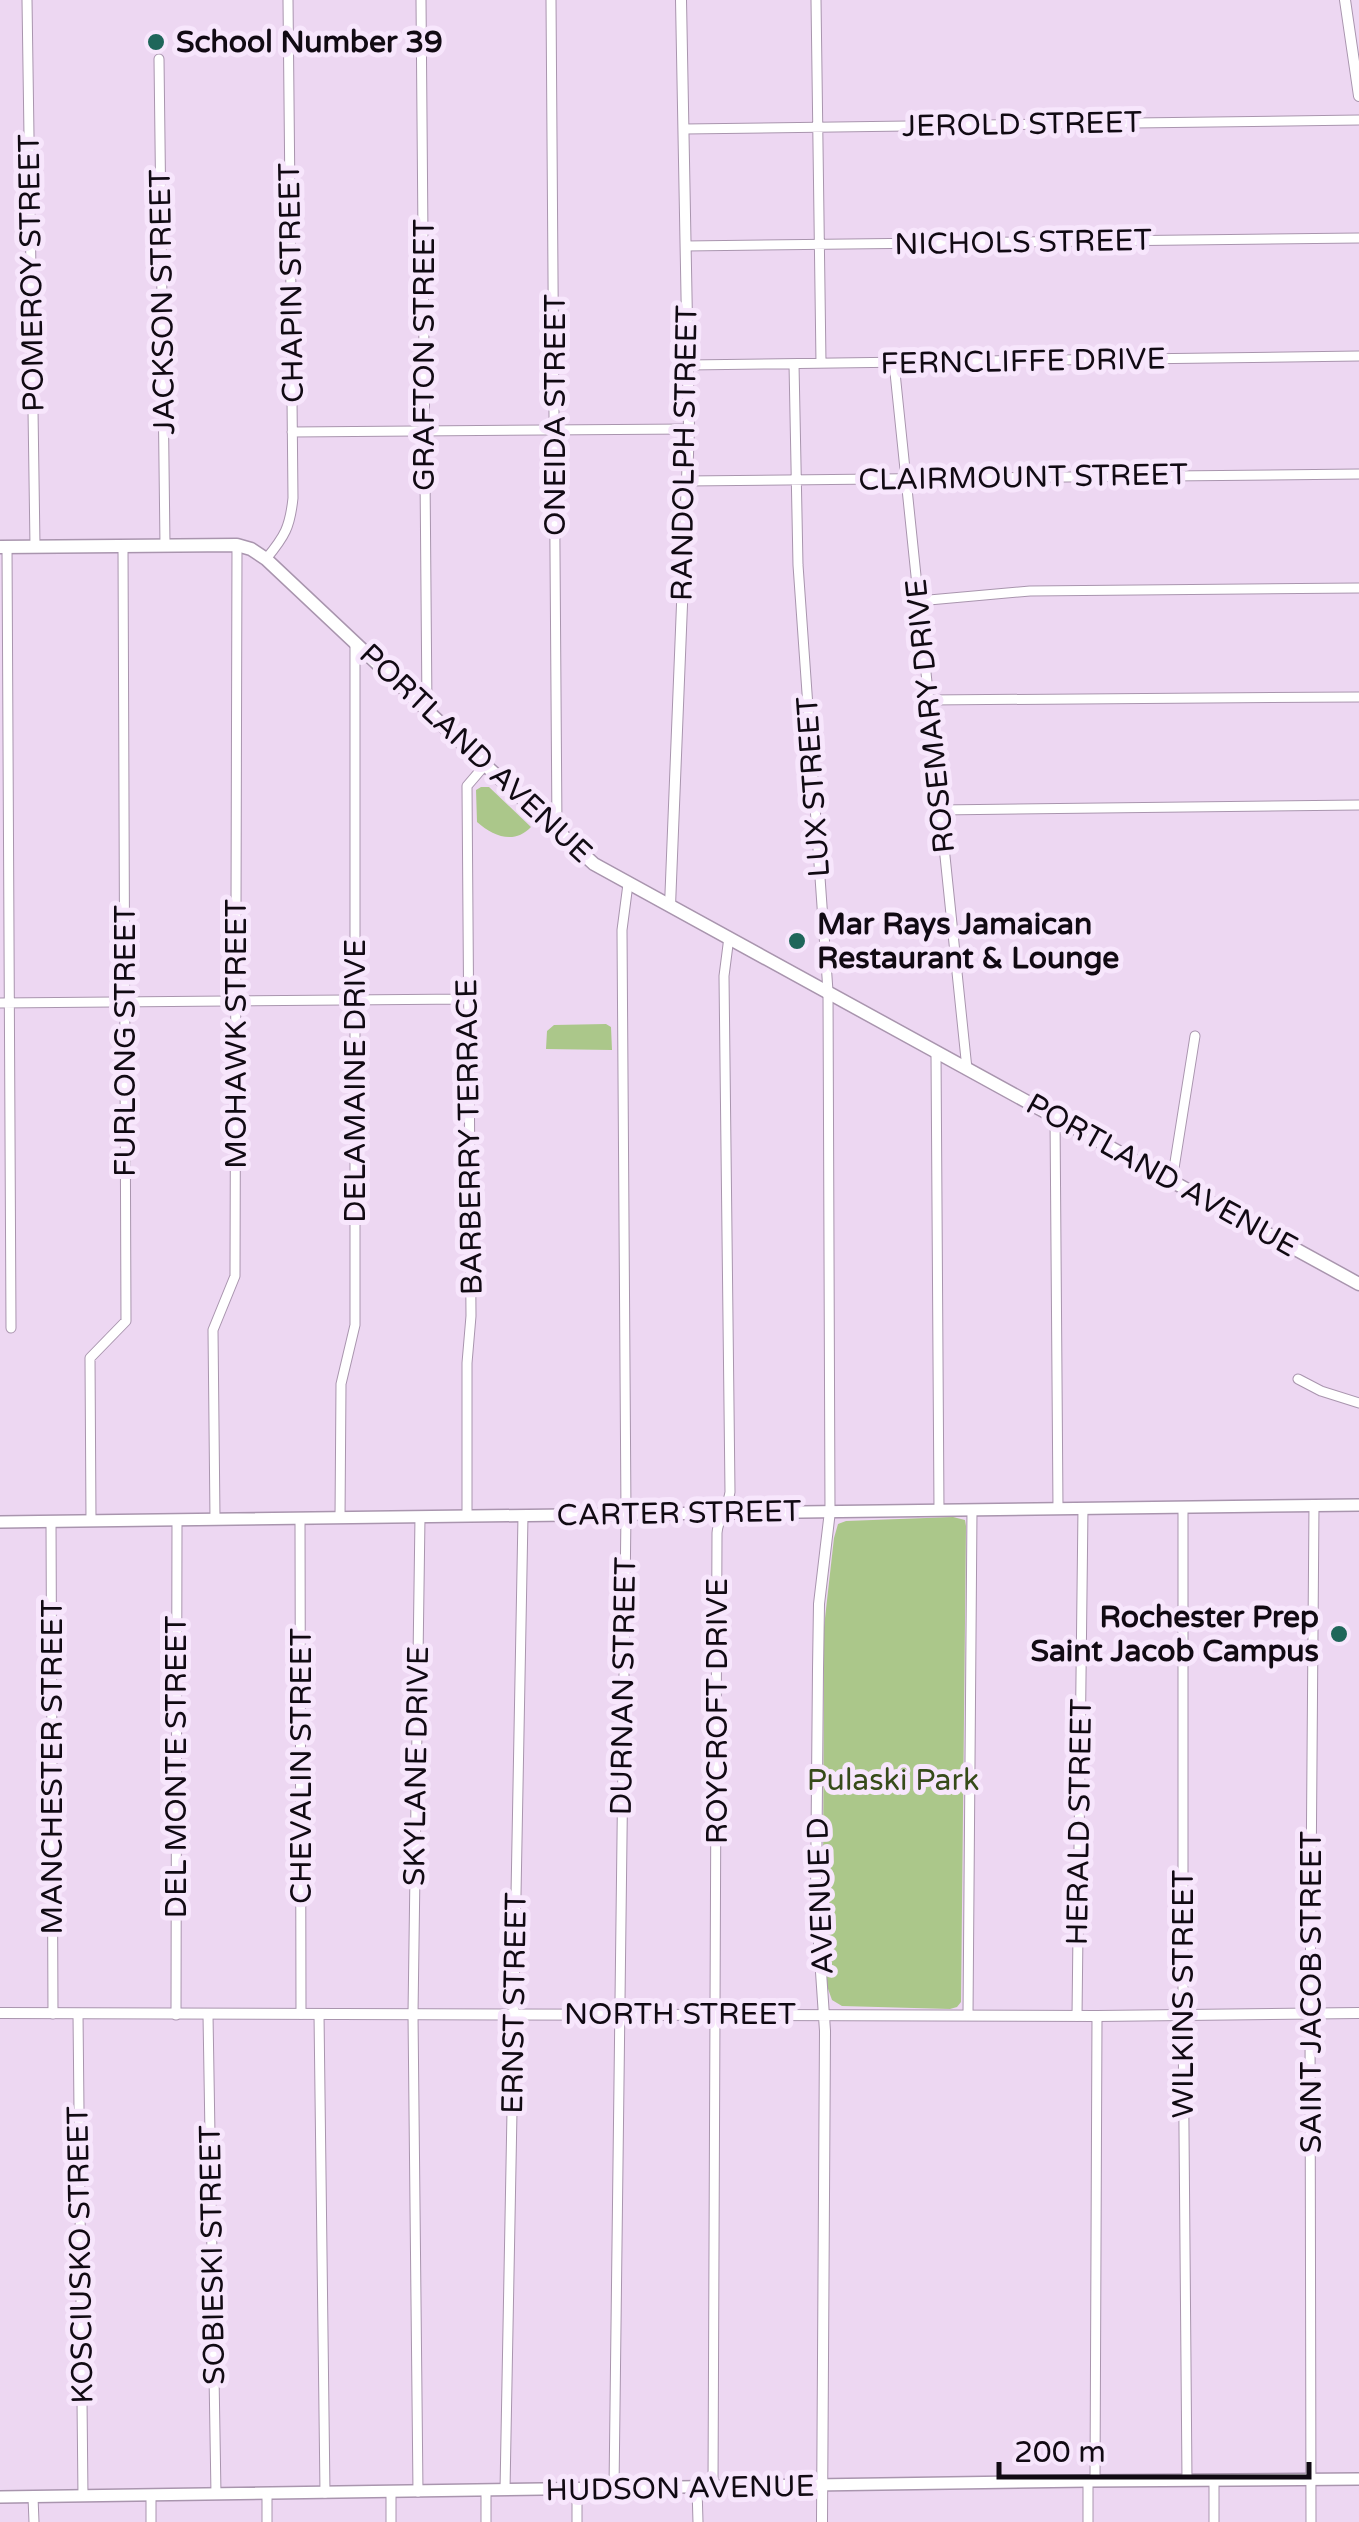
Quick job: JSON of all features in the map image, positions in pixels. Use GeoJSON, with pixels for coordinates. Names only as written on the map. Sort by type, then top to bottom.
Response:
{"type":"FeatureCollection","features":[{"type":"Feature","properties":{"kind":"main road","name":"PORTLAND AVENUE"},"geometry":{"type":"LineString","coordinates":[[4,546],[237,545],[251,549],[594,864],[1359,1284]]}},
{"type":"Feature","properties":{"kind":"main road","name":"CARTER STREET"},"geometry":{"type":"LineString","coordinates":[[0,1522],[1359,1504]]}},
{"type":"Feature","properties":{"kind":"main road","name":"HUDSON AVENUE"},"geometry":{"type":"LineString","coordinates":[[0,2497],[1359,2479]]}},
{"type":"Feature","properties":{"kind":"street","name":"POMEROY STREET"},"geometry":{"type":"LineString","coordinates":[[27,0],[35,546]]}},
{"type":"Feature","properties":{"kind":"street","name":"CHAPIN STREET"},"geometry":{"type":"LineString","coordinates":[[266,559],[290,522],[293,498],[288,0]]}},
{"type":"Feature","properties":{"kind":"street","name":"GRAFTON STREET"},"geometry":{"type":"LineString","coordinates":[[422,0],[427,710]]}},
{"type":"Feature","properties":{"kind":"street","name":"ONEIDA STREET"},"geometry":{"type":"LineString","coordinates":[[551,0],[557,830]]}},
{"type":"Feature","properties":{"kind":"street","name":"RANDOLPH STREET"},"geometry":{"type":"LineString","coordinates":[[670,906],[689,429],[682,0]]}},
{"type":"Feature","properties":{"kind":"street"},"geometry":{"type":"LineString","coordinates":[[816,0],[821,363]]}},
{"type":"Feature","properties":{"kind":"street"},"geometry":{"type":"LineString","coordinates":[[1345,0],[1359,96]]}},
{"type":"Feature","properties":{"kind":"street","name":"JACKSON STREET"},"geometry":{"type":"LineString","coordinates":[[159,59],[165,545]]}},
{"type":"Feature","properties":{"kind":"street","name":"JEROLD STREET"},"geometry":{"type":"LineString","coordinates":[[685,129],[1359,120]]}},
{"type":"Feature","properties":{"kind":"street","name":"NICHOLS STREET"},"geometry":{"type":"LineString","coordinates":[[686,246],[1359,238]]}},
{"type":"Feature","properties":{"kind":"street","name":"FERNCLIFFE DRIVE"},"geometry":{"type":"LineString","coordinates":[[688,365],[1359,356]]}},
{"type":"Feature","properties":{"kind":"street","name":"ROSEMARY DRIVE"},"geometry":{"type":"LineString","coordinates":[[894,363],[967,1069]]}},
{"type":"Feature","properties":{"kind":"street","name":"LUX STREET"},"geometry":{"type":"LineString","coordinates":[[794,364],[798,566],[828,991],[830,1511]]}},
{"type":"Feature","properties":{"kind":"street"},"geometry":{"type":"LineString","coordinates":[[292,432],[689,429]]}},
{"type":"Feature","properties":{"kind":"street","name":"CLAIRMOUNT STREET"},"geometry":{"type":"LineString","coordinates":[[686,481],[1359,474]]}},
{"type":"Feature","properties":{"kind":"street","name":"MOHAWK STREET"},"geometry":{"type":"LineString","coordinates":[[215,1519],[214,1330],[235,1276],[237,545]]}},
{"type":"Feature","properties":{"kind":"street"},"geometry":{"type":"LineString","coordinates":[[4,546],[10,1328]]}},
{"type":"Feature","properties":{"kind":"street","name":"FURLONG STREET"},"geometry":{"type":"LineString","coordinates":[[91,1521],[90,1358],[126,1321],[122,546]]}},
{"type":"Feature","properties":{"kind":"street"},"geometry":{"type":"LineString","coordinates":[[918,602],[1030,591],[1359,588]]}},
{"type":"Feature","properties":{"kind":"street","name":"DELAMAINE DRIVE"},"geometry":{"type":"LineString","coordinates":[[340,1518],[340,1384],[355,1325],[355,642]]}},
{"type":"Feature","properties":{"kind":"street"},"geometry":{"type":"LineString","coordinates":[[928,700],[1359,697]]}},
{"type":"Feature","properties":{"kind":"street","name":"BARBERRY TERRACE"},"geometry":{"type":"LineString","coordinates":[[467,1516],[467,1364],[471,1316],[466,786],[485,765]]}},
{"type":"Feature","properties":{"kind":"street"},"geometry":{"type":"LineString","coordinates":[[939,810],[1359,805]]}},
{"type":"Feature","properties":{"kind":"street","name":"DURNAN STREET"},"geometry":{"type":"LineString","coordinates":[[614,2489],[626,1513],[622,930],[628,884]]}},
{"type":"Feature","properties":{"kind":"street","name":"ROYCROFT DRIVE"},"geometry":{"type":"LineString","coordinates":[[713,2488],[716,1533],[730,1492],[724,976],[729,938]]}},
{"type":"Feature","properties":{"kind":"street"},"geometry":{"type":"LineString","coordinates":[[5,1003],[467,999]]}},
{"type":"Feature","properties":{"kind":"street"},"geometry":{"type":"LineString","coordinates":[[1172,1181],[1195,1036]]}},
{"type":"Feature","properties":{"kind":"street"},"geometry":{"type":"LineString","coordinates":[[936,1052],[938,1510]]}},
{"type":"Feature","properties":{"kind":"street"},"geometry":{"type":"LineString","coordinates":[[1055,1116],[1058,1508]]}},
{"type":"Feature","properties":{"kind":"street"},"geometry":{"type":"LineString","coordinates":[[1298,1379],[1359,1403]]}},
{"type":"Feature","properties":{"kind":"street","name":"SAINT JACOB STREET"},"geometry":{"type":"LineString","coordinates":[[1311,2522],[1314,1505]]}},
{"type":"Feature","properties":{"kind":"street","name":"WILKINS STREET"},"geometry":{"type":"LineString","coordinates":[[1183,1507],[1187,2480]]}},
{"type":"Feature","properties":{"kind":"street","name":"HERALD STREET"},"geometry":{"type":"LineString","coordinates":[[1078,2016],[1083,1508]]}},
{"type":"Feature","properties":{"kind":"street"},"geometry":{"type":"LineString","coordinates":[[968,2014],[972,1510]]}},
{"type":"Feature","properties":{"kind":"street","name":"AVENUE D"},"geometry":{"type":"LineString","coordinates":[[822,2522],[824,2014],[816,1898],[818,1655],[830,1511]]}},
{"type":"Feature","properties":{"kind":"street","name":"ERNST STREET"},"geometry":{"type":"LineString","coordinates":[[505,2490],[523,1516]]}},
{"type":"Feature","properties":{"kind":"street","name":"SKYLANE DRIVE"},"geometry":{"type":"LineString","coordinates":[[418,2492],[413,2014],[420,1517]]}},
{"type":"Feature","properties":{"kind":"street","name":"CHEVALIN STREET"},"geometry":{"type":"LineString","coordinates":[[300,1518],[301,2014]]}},
{"type":"Feature","properties":{"kind":"street","name":"DEL MONTE STREET"},"geometry":{"type":"LineString","coordinates":[[176,1520],[176,2014]]}},
{"type":"Feature","properties":{"kind":"street","name":"MANCHESTER STREET"},"geometry":{"type":"LineString","coordinates":[[51,1521],[53,2014]]}},
{"type":"Feature","properties":{"kind":"street","name":"NORTH STREET"},"geometry":{"type":"LineString","coordinates":[[0,2013],[1359,2013]]}},
{"type":"Feature","properties":{"kind":"street","name":"KOSCIUSKO STREET"},"geometry":{"type":"LineString","coordinates":[[78,2014],[83,2496]]}},
{"type":"Feature","properties":{"kind":"street"},"geometry":{"type":"LineString","coordinates":[[320,2014],[326,2492]]}},
{"type":"Feature","properties":{"kind":"street","name":"SOBIESKI STREET"},"geometry":{"type":"LineString","coordinates":[[208,2015],[216,2494]]}},
{"type":"Feature","properties":{"kind":"street"},"geometry":{"type":"LineString","coordinates":[[1088,2522],[1097,2016]]}},
{"type":"Feature","properties":{"kind":"street"},"geometry":{"type":"LineString","coordinates":[[1214,2480],[1214,2522]]}},
{"type":"Feature","properties":{"kind":"street"},"geometry":{"type":"LineString","coordinates":[[697,2488],[698,2522]]}},
{"type":"Feature","properties":{"kind":"street"},"geometry":{"type":"LineString","coordinates":[[577,2489],[577,2522]]}},
{"type":"Feature","properties":{"kind":"street"},"geometry":{"type":"LineString","coordinates":[[486,2490],[486,2522]]}},
{"type":"Feature","properties":{"kind":"street"},"geometry":{"type":"LineString","coordinates":[[391,2492],[391,2522]]}},
{"type":"Feature","properties":{"kind":"street"},"geometry":{"type":"LineString","coordinates":[[267,2494],[268,2522]]}},
{"type":"Feature","properties":{"kind":"street"},"geometry":{"type":"LineString","coordinates":[[150,2495],[151,2522]]}},
{"type":"Feature","properties":{"kind":"street"},"geometry":{"type":"LineString","coordinates":[[34,2497],[34,2522]]}},
{"type":"Feature","properties":{"kind":"green space"},"geometry":{"type":"Polygon","coordinates":[[[489,787],[531,827],[511,837],[477,822],[476,790],[489,787]]]}},
{"type":"Feature","properties":{"kind":"green space"},"geometry":{"type":"Polygon","coordinates":[[[554,1025],[611,1027],[612,1050],[546,1049],[547,1031],[554,1025]]]}},
{"type":"Feature","properties":{"kind":"green space","name":"Pulaski Park"},"geometry":{"type":"Polygon","coordinates":[[[953,1517],[965,1520],[966,1526],[961,2002],[950,2009],[842,2006],[832,2000],[827,1986],[823,1896],[824,1627],[834,1538],[838,1524],[846,1521],[953,1517]]]}},
{"type":"Feature","properties":{"kind":"place","name":"School Number 39"},"geometry":{"type":"Point","coordinates":[156,42]}},
{"type":"Feature","properties":{"kind":"place","name":"Mar Rays Jamaican Restaurant & Lounge"},"geometry":{"type":"Point","coordinates":[797,941]}},
{"type":"Feature","properties":{"kind":"place","name":"Rochester Prep Saint Jacob Campus"},"geometry":{"type":"Point","coordinates":[1339,1634]}}]}
